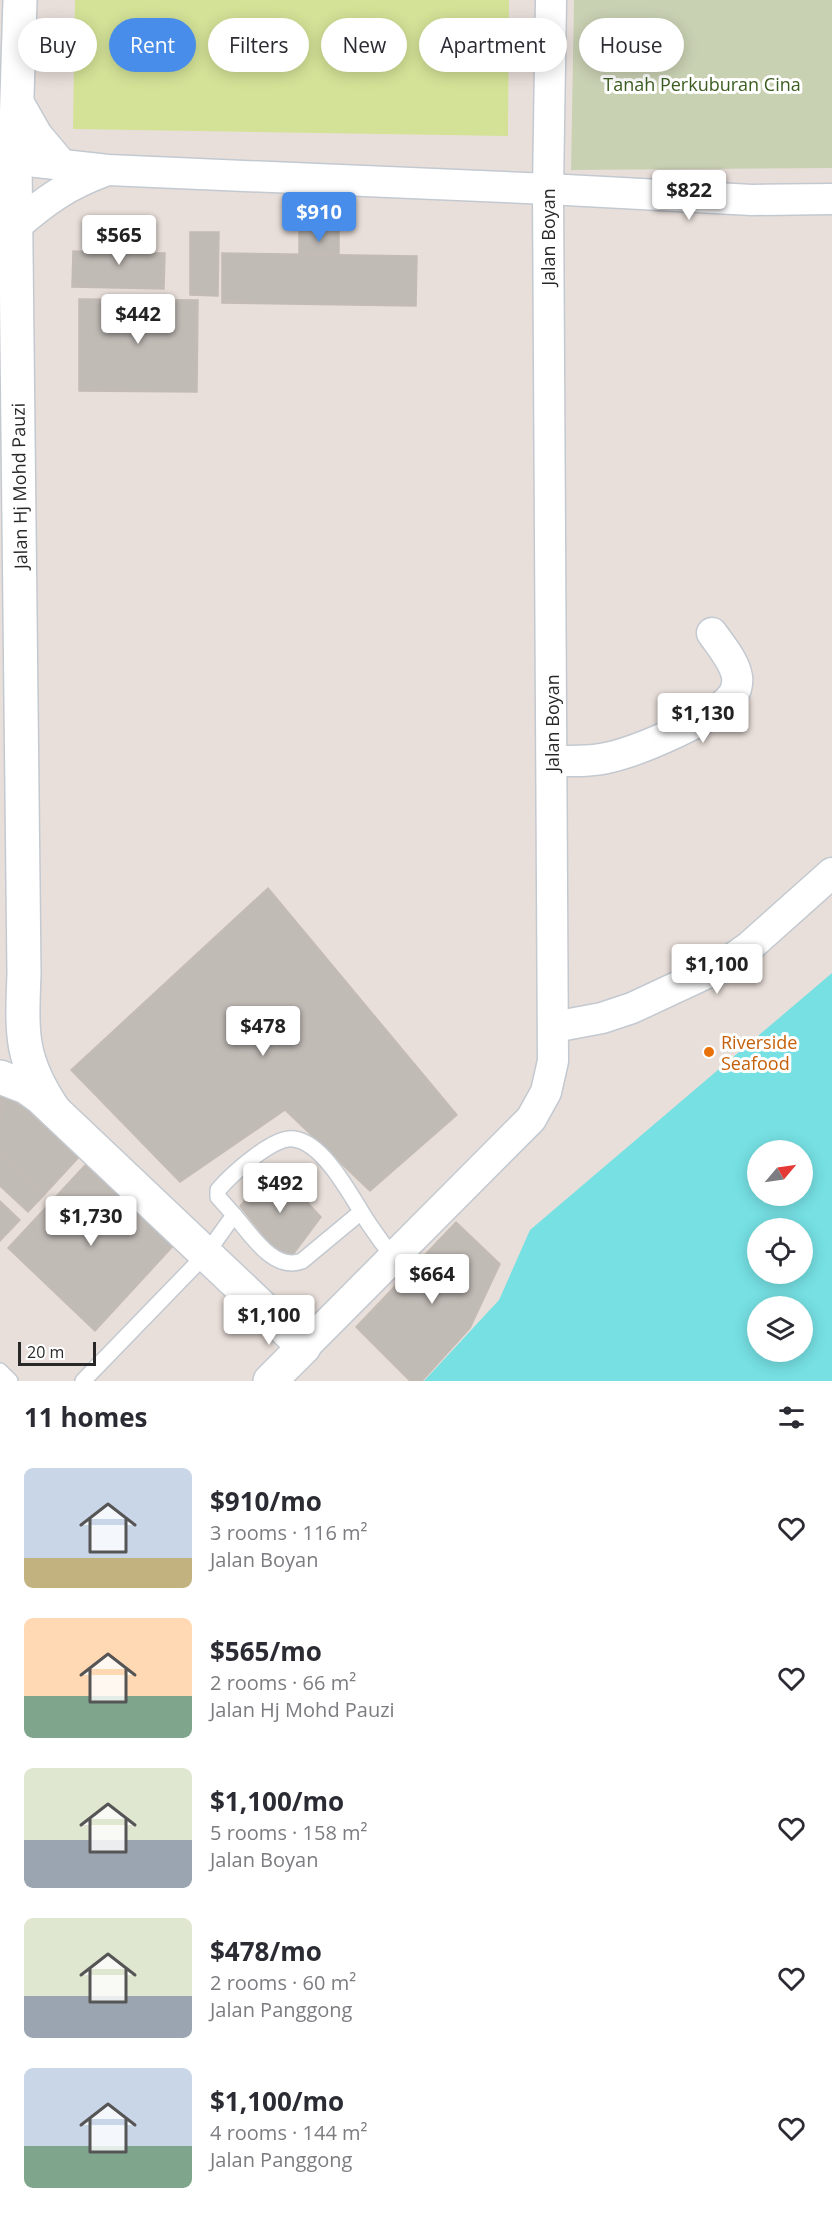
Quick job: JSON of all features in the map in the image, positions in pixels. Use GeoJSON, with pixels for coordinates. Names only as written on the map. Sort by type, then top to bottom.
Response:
{"type":"FeatureCollection","features":[{"type":"Feature","properties":{"kind":"street","name":"Jalan Hj Mohd Pauzi"},"geometry":{"type":"LineString","coordinates":[[20,0],[8,159],[11,215],[24,973],[22,1026],[25,1047],[40,1089],[54,1110]]}},
{"type":"Feature","properties":{"kind":"street","name":"Jalan Boyan"},"geometry":{"type":"LineString","coordinates":[[304,1347],[531,1119],[546,1092],[553,1062],[548,189],[551,0]]}},
{"type":"Feature","properties":{"kind":"street"},"geometry":{"type":"LineString","coordinates":[[12,104],[63,166]]}},
{"type":"Feature","properties":{"kind":"street"},"geometry":{"type":"LineString","coordinates":[[8,159],[108,170],[752,200],[832,199]]}},
{"type":"Feature","properties":{"kind":"street"},"geometry":{"type":"LineString","coordinates":[[11,215],[46,201],[76,182],[108,170]]}},
{"type":"Feature","properties":{"kind":"street"},"geometry":{"type":"LineString","coordinates":[[552,761],[611,758],[645,746],[725,704],[735,693],[737,678],[732,663],[712,633]]}},
{"type":"Feature","properties":{"kind":"street"},"geometry":{"type":"LineString","coordinates":[[554,1027],[602,1018],[632,1008],[722,966],[748,947],[832,873]]}},
{"type":"Feature","properties":{"kind":"street"},"geometry":{"type":"LineString","coordinates":[[0,1020],[13,999],[24,973]]}},
{"type":"Feature","properties":{"kind":"street"},"geometry":{"type":"LineString","coordinates":[[0,1077],[26,1087],[54,1110],[304,1347],[270,1381]]}},
{"type":"Feature","properties":{"kind":"lane"},"geometry":{"type":"LineString","coordinates":[[360,1212],[302,1261],[295,1263],[278,1261],[218,1197],[218,1190],[272,1145],[289,1139],[304,1142],[320,1155],[349,1191],[360,1212],[394,1258]]}},
{"type":"Feature","properties":{"kind":"lane"},"geometry":{"type":"LineString","coordinates":[[84,1381],[206,1254],[234,1215]]}},
{"type":"Feature","properties":{"kind":"lane"},"geometry":{"type":"LineString","coordinates":[[0,1371],[10,1381]]}},
{"type":"Feature","properties":{"kind":"green space"},"geometry":{"type":"Polygon","coordinates":[[[75,0],[509,0],[509,18],[419,18],[419,72],[508,72],[508,136],[73,129],[74,72],[97,72],[97,18],[75,18],[75,0]]]}},
{"type":"Feature","properties":{"kind":"green space","name":"Tanah Perkuburan Cina"},"geometry":{"type":"Polygon","coordinates":[[[574,0],[832,0],[832,168],[571,170],[574,0]]]}},
{"type":"Feature","properties":{"kind":"water"},"geometry":{"type":"Polygon","coordinates":[[[832,973],[832,1381],[424,1381],[499,1300],[530,1230],[832,973]]]}},
{"type":"Feature","properties":{"kind":"building"},"geometry":{"type":"Polygon","coordinates":[[[299,231],[339,231],[339,255],[299,254],[299,231]]]}},
{"type":"Feature","properties":{"kind":"building"},"geometry":{"type":"Polygon","coordinates":[[[190,232],[219,232],[218,296],[190,295],[190,232]]]}},
{"type":"Feature","properties":{"kind":"building"},"geometry":{"type":"Polygon","coordinates":[[[102,236],[139,237],[139,253],[165,253],[164,289],[72,287],[73,251],[102,252],[102,236]]]}},
{"type":"Feature","properties":{"kind":"building"},"geometry":{"type":"Polygon","coordinates":[[[222,253],[417,256],[416,306],[222,303],[222,253]]]}},
{"type":"Feature","properties":{"kind":"building"},"geometry":{"type":"Polygon","coordinates":[[[79,299],[198,300],[197,392],[79,391],[79,299]]]}},
{"type":"Feature","properties":{"kind":"building"},"geometry":{"type":"Polygon","coordinates":[[[268,888],[457,1115],[370,1191],[285,1110],[180,1182],[71,1070],[268,888]]]}},
{"type":"Feature","properties":{"kind":"building"},"geometry":{"type":"Polygon","coordinates":[[[1,1082],[80,1156],[45,1194],[0,1152],[1,1082]]]}},
{"type":"Feature","properties":{"kind":"building"},"geometry":{"type":"Polygon","coordinates":[[[0,1152],[45,1194],[28,1212],[0,1186],[0,1152]]]}},
{"type":"Feature","properties":{"kind":"building"},"geometry":{"type":"Polygon","coordinates":[[[87,1163],[174,1245],[95,1331],[8,1248],[87,1163]]]}},
{"type":"Feature","properties":{"kind":"building"},"geometry":{"type":"Polygon","coordinates":[[[274,1166],[321,1217],[286,1264],[240,1206],[274,1166]]]}},
{"type":"Feature","properties":{"kind":"building"},"geometry":{"type":"Polygon","coordinates":[[[0,1201],[20,1220],[0,1241],[0,1201]]]}},
{"type":"Feature","properties":{"kind":"building"},"geometry":{"type":"Polygon","coordinates":[[[456,1222],[500,1264],[470,1328],[422,1381],[410,1381],[356,1327],[456,1222]]]}},
{"type":"Feature","properties":{"kind":"place","name":"Riverside Seafood"},"geometry":{"type":"Point","coordinates":[709,1052]}}]}
